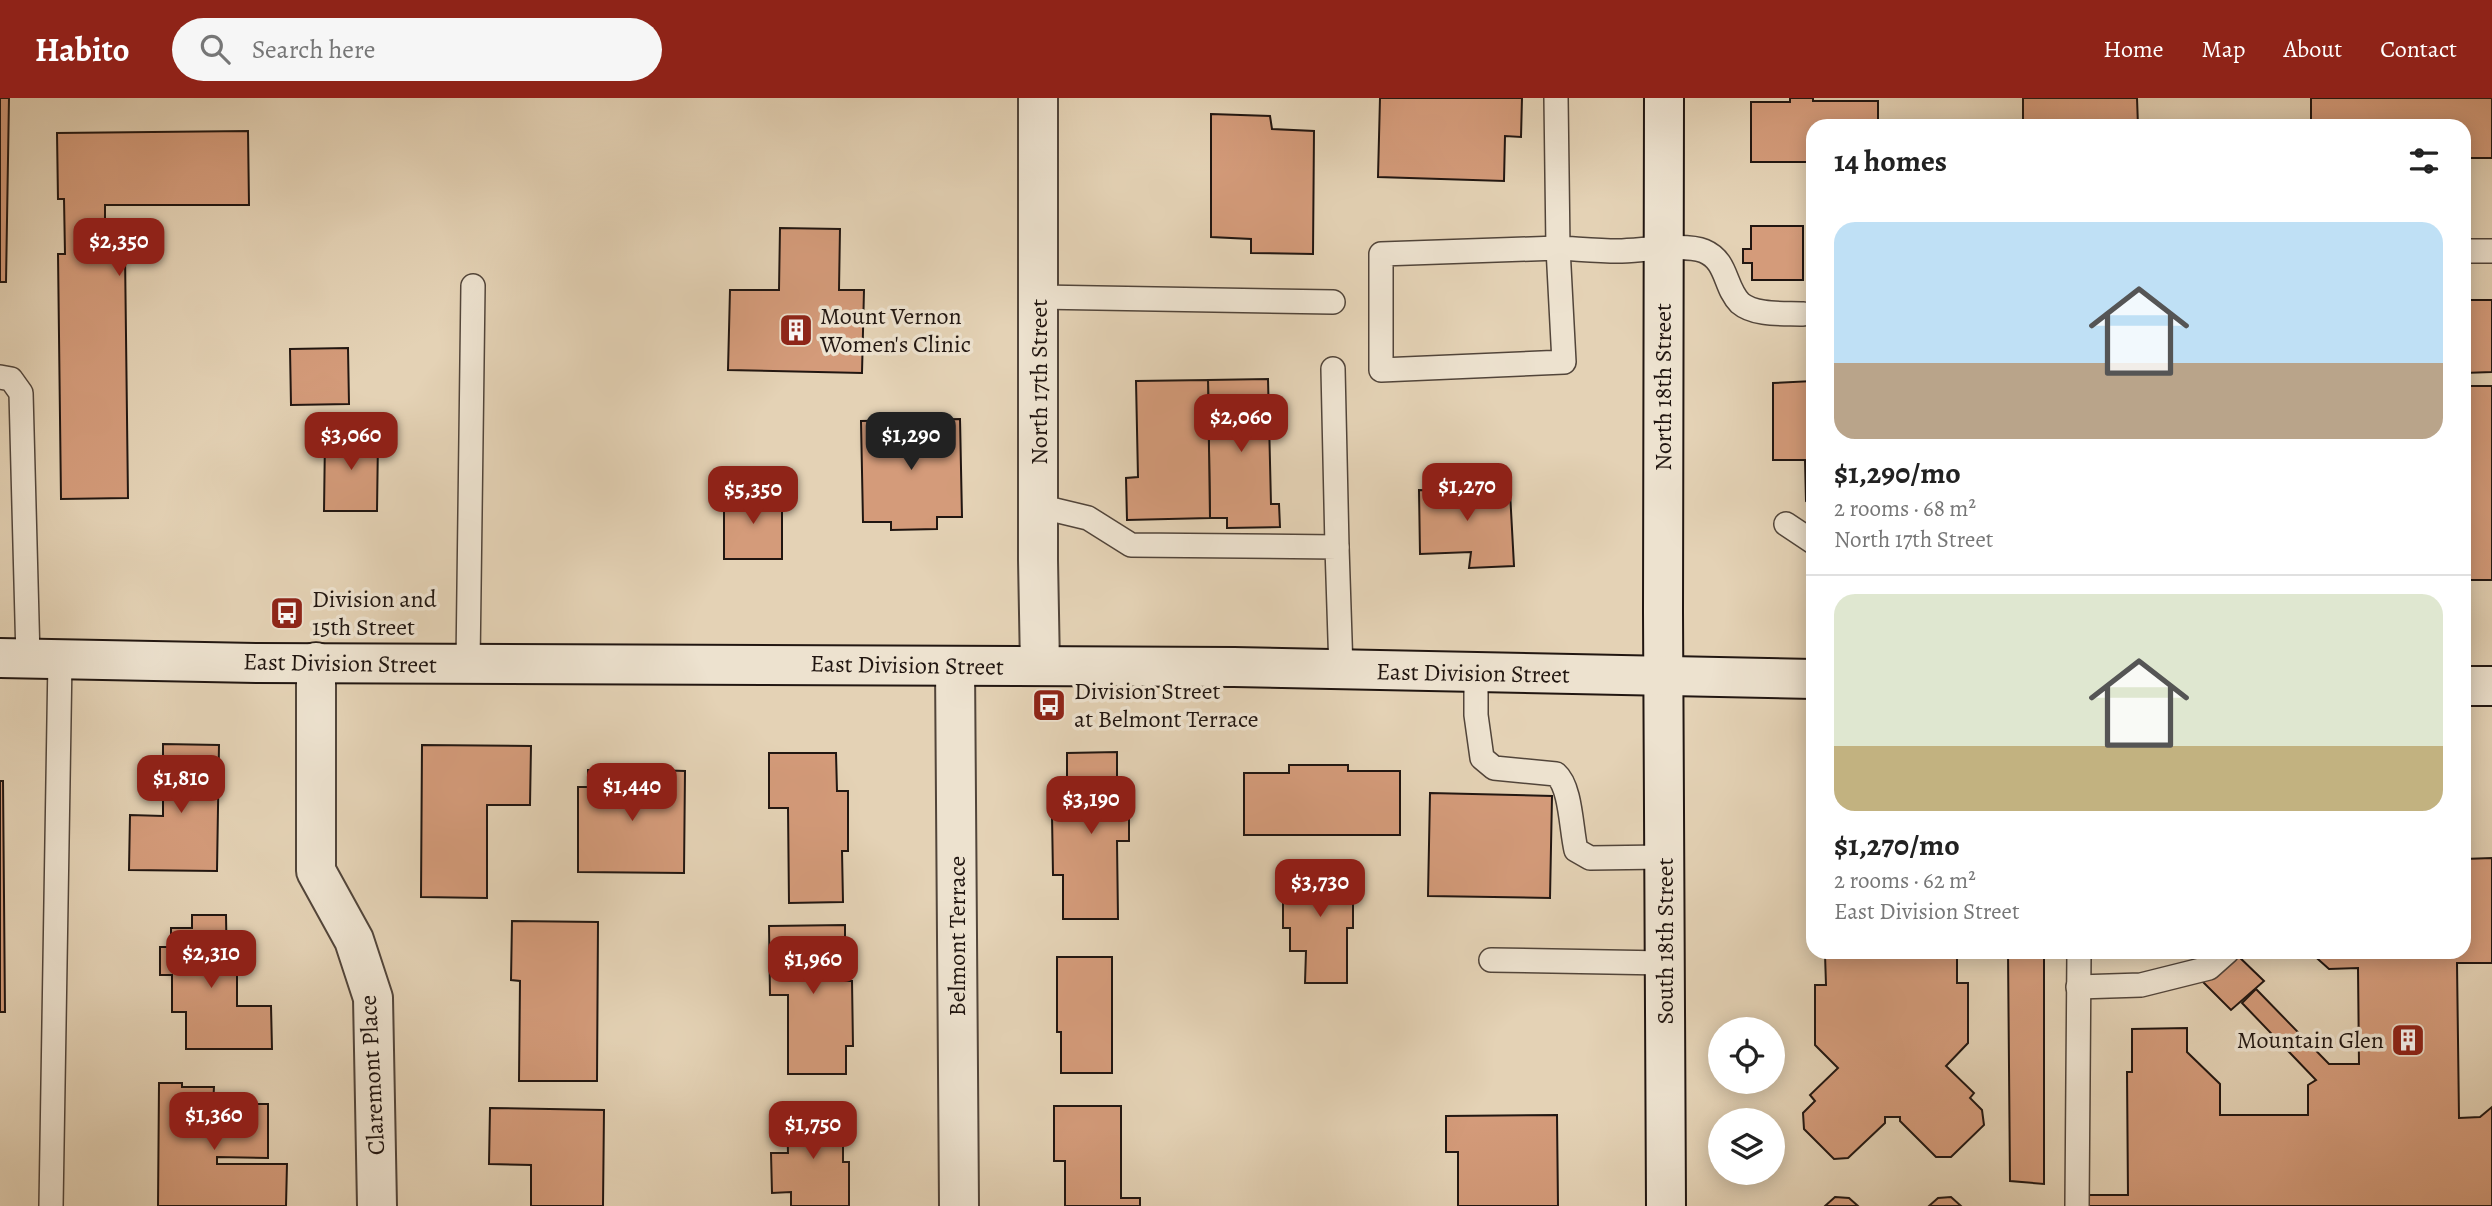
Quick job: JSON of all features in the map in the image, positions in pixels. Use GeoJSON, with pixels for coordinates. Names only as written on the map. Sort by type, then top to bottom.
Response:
{"type":"FeatureCollection","features":[{"type":"Feature","properties":{"kind":"street","name":"North 17th Street"},"geometry":{"type":"LineString","coordinates":[[1038,98],[1040,666]]}},
{"type":"Feature","properties":{"kind":"street","name":"North 18th Street"},"geometry":{"type":"LineString","coordinates":[[1663,675],[1664,98]]}},
{"type":"Feature","properties":{"kind":"street","name":"East Division Street"},"geometry":{"type":"LineString","coordinates":[[29,658],[468,664],[1040,666],[1806,679]]}},
{"type":"Feature","properties":{"kind":"street","name":"Claremont Place"},"geometry":{"type":"LineString","coordinates":[[316,662],[316,871],[354,940],[373,998],[377,1206]]}},
{"type":"Feature","properties":{"kind":"street","name":"Belmont Terrace"},"geometry":{"type":"LineString","coordinates":[[955,666],[959,1206]]}},
{"type":"Feature","properties":{"kind":"street","name":"South 18th Street"},"geometry":{"type":"LineString","coordinates":[[1663,675],[1666,1206]]}},
{"type":"Feature","properties":{"kind":"street"},"geometry":{"type":"LineString","coordinates":[[2471,685],[2492,685]]}},
{"type":"Feature","properties":{"kind":"lane"},"geometry":{"type":"LineString","coordinates":[[1556,98],[1558,248],[1564,362],[1381,370],[1381,254],[1558,248],[1619,251],[1664,248],[1704,250],[1721,263],[1731,289],[1741,303],[1752,309],[1803,314]]}},
{"type":"Feature","properties":{"kind":"lane"},"geometry":{"type":"LineString","coordinates":[[2471,251],[2492,251]]}},
{"type":"Feature","properties":{"kind":"lane"},"geometry":{"type":"LineString","coordinates":[[468,664],[473,286]]}},
{"type":"Feature","properties":{"kind":"lane"},"geometry":{"type":"LineString","coordinates":[[1039,297],[1333,302]]}},
{"type":"Feature","properties":{"kind":"lane"},"geometry":{"type":"LineString","coordinates":[[1333,369],[1341,670]]}},
{"type":"Feature","properties":{"kind":"lane"},"geometry":{"type":"LineString","coordinates":[[0,377],[11,379],[21,393],[51,1206]]}},
{"type":"Feature","properties":{"kind":"lane"},"geometry":{"type":"LineString","coordinates":[[1038,506],[1088,518],[1131,545],[1338,547]]}},
{"type":"Feature","properties":{"kind":"lane"},"geometry":{"type":"LineString","coordinates":[[1786,524],[1806,537]]}},
{"type":"Feature","properties":{"kind":"lane"},"geometry":{"type":"LineString","coordinates":[[1475,673],[1476,715],[1482,758],[1494,768],[1556,774],[1562,779],[1568,795],[1576,850],[1590,858],[1664,857]]}},
{"type":"Feature","properties":{"kind":"lane"},"geometry":{"type":"LineString","coordinates":[[2077,1206],[2079,959]]}},
{"type":"Feature","properties":{"kind":"lane"},"geometry":{"type":"LineString","coordinates":[[2078,987],[2141,985],[2209,968],[2219,959]]}},
{"type":"Feature","properties":{"kind":"lane"},"geometry":{"type":"LineString","coordinates":[[1491,960],[1665,963]]}},
{"type":"Feature","properties":{"kind":"building"},"geometry":{"type":"Polygon","coordinates":[[[0,98],[9,98],[6,282],[0,282],[0,98]]]}},
{"type":"Feature","properties":{"kind":"building"},"geometry":{"type":"Polygon","coordinates":[[[1380,98],[1522,98],[1521,137],[1505,136],[1504,181],[1378,177],[1380,98]]]}},
{"type":"Feature","properties":{"kind":"building"},"geometry":{"type":"Polygon","coordinates":[[[1790,98],[1813,98],[1813,101],[1878,101],[1878,119],[1806,119],[1806,162],[1751,162],[1751,102],[1790,102],[1790,98]]]}},
{"type":"Feature","properties":{"kind":"building"},"geometry":{"type":"Polygon","coordinates":[[[2023,98],[2137,98],[2138,119],[2023,119],[2023,98]]]}},
{"type":"Feature","properties":{"kind":"building"},"geometry":{"type":"Polygon","coordinates":[[[2311,98],[2492,98],[2492,158],[2471,158],[2471,119],[2311,119],[2311,98]]]}},
{"type":"Feature","properties":{"kind":"building"},"geometry":{"type":"Polygon","coordinates":[[[1211,114],[1270,116],[1272,129],[1314,131],[1313,254],[1251,253],[1251,239],[1211,237],[1211,114]]]}},
{"type":"Feature","properties":{"kind":"building"},"geometry":{"type":"Polygon","coordinates":[[[248,131],[249,205],[105,205],[105,255],[125,254],[128,498],[61,499],[58,254],[65,254],[64,199],[58,199],[57,133],[248,131]]]}},
{"type":"Feature","properties":{"kind":"building"},"geometry":{"type":"Polygon","coordinates":[[[1751,226],[1803,226],[1803,280],[1752,280],[1752,263],[1743,263],[1743,249],[1751,249],[1751,226]]]}},
{"type":"Feature","properties":{"kind":"building","name":"Mount Vernon Women's Clinic"},"geometry":{"type":"Polygon","coordinates":[[[780,228],[840,229],[839,290],[864,290],[862,373],[728,370],[730,290],[779,290],[780,228]]]}},
{"type":"Feature","properties":{"kind":"building"},"geometry":{"type":"Polygon","coordinates":[[[2471,300],[2492,300],[2492,372],[2471,373],[2471,300]]]}},
{"type":"Feature","properties":{"kind":"building"},"geometry":{"type":"Polygon","coordinates":[[[348,348],[349,404],[291,405],[290,349],[348,348]]]}},
{"type":"Feature","properties":{"kind":"building"},"geometry":{"type":"Polygon","coordinates":[[[1268,379],[1271,504],[1279,504],[1280,527],[1227,528],[1227,518],[1210,518],[1208,380],[1268,379]]]}},
{"type":"Feature","properties":{"kind":"building"},"geometry":{"type":"Polygon","coordinates":[[[1208,380],[1210,518],[1127,520],[1126,478],[1138,477],[1136,381],[1208,380]]]}},
{"type":"Feature","properties":{"kind":"building"},"geometry":{"type":"Polygon","coordinates":[[[1806,381],[1806,501],[1805,460],[1773,460],[1773,383],[1806,381]]]}},
{"type":"Feature","properties":{"kind":"building"},"geometry":{"type":"Polygon","coordinates":[[[2471,386],[2492,386],[2492,580],[2471,580],[2471,386]]]}},
{"type":"Feature","properties":{"kind":"building"},"geometry":{"type":"Polygon","coordinates":[[[960,419],[962,517],[937,517],[937,529],[891,530],[891,522],[863,522],[861,421],[960,419]]]}},
{"type":"Feature","properties":{"kind":"building"},"geometry":{"type":"Polygon","coordinates":[[[342,425],[364,425],[364,439],[378,439],[377,511],[324,511],[325,437],[341,438],[342,425]]]}},
{"type":"Feature","properties":{"kind":"building"},"geometry":{"type":"Polygon","coordinates":[[[1450,475],[1473,476],[1474,490],[1510,492],[1514,566],[1469,568],[1471,552],[1420,554],[1419,490],[1448,491],[1450,475]]]}},
{"type":"Feature","properties":{"kind":"building"},"geometry":{"type":"Polygon","coordinates":[[[724,492],[782,492],[782,559],[724,559],[724,492]]]}},
{"type":"Feature","properties":{"kind":"building"},"geometry":{"type":"Polygon","coordinates":[[[163,744],[219,745],[217,871],[129,870],[130,815],[163,816],[163,744]]]}},
{"type":"Feature","properties":{"kind":"building"},"geometry":{"type":"Polygon","coordinates":[[[422,745],[531,746],[530,805],[487,805],[487,898],[421,897],[422,745]]]}},
{"type":"Feature","properties":{"kind":"building"},"geometry":{"type":"Polygon","coordinates":[[[1117,752],[1117,785],[1129,785],[1129,841],[1117,841],[1118,919],[1063,919],[1063,875],[1053,875],[1052,815],[1061,815],[1061,796],[1067,796],[1067,753],[1117,752]]]}},
{"type":"Feature","properties":{"kind":"building"},"geometry":{"type":"Polygon","coordinates":[[[769,753],[836,753],[837,791],[848,791],[848,851],[842,851],[843,902],[789,903],[788,808],[769,808],[769,753]]]}},
{"type":"Feature","properties":{"kind":"building"},"geometry":{"type":"Polygon","coordinates":[[[1289,765],[1348,765],[1348,771],[1400,771],[1400,835],[1244,835],[1244,773],[1289,773],[1289,765]]]}},
{"type":"Feature","properties":{"kind":"building"},"geometry":{"type":"Polygon","coordinates":[[[588,770],[647,771],[647,789],[654,789],[654,770],[685,771],[684,873],[578,872],[578,787],[588,787],[588,770]]]}},
{"type":"Feature","properties":{"kind":"building"},"geometry":{"type":"Polygon","coordinates":[[[0,781],[3,781],[5,1012],[0,1012],[0,781]]]}},
{"type":"Feature","properties":{"kind":"building"},"geometry":{"type":"Polygon","coordinates":[[[1430,793],[1552,796],[1550,898],[1428,896],[1430,793]]]}},
{"type":"Feature","properties":{"kind":"building","name":"Mountain Glen"},"geometry":{"type":"Polygon","coordinates":[[[2492,858],[2492,963],[2457,963],[2459,1118],[2480,1117],[2492,1107],[2492,1206],[2086,1206],[2086,1195],[2128,1195],[2127,1072],[2132,1072],[2132,1029],[2187,1028],[2187,1052],[2220,1084],[2220,1115],[2308,1115],[2308,1085],[2316,1080],[2242,1003],[2256,989],[2329,1064],[2359,1064],[2358,968],[2329,969],[2318,959],[2471,959],[2471,859],[2492,858]]]}},
{"type":"Feature","properties":{"kind":"building"},"geometry":{"type":"Polygon","coordinates":[[[1297,862],[1348,863],[1348,892],[1353,892],[1353,928],[1347,928],[1347,983],[1305,983],[1306,951],[1290,951],[1290,928],[1283,928],[1283,890],[1291,890],[1291,874],[1297,874],[1297,862]]]}},
{"type":"Feature","properties":{"kind":"building"},"geometry":{"type":"Polygon","coordinates":[[[192,915],[226,915],[227,974],[237,974],[237,1006],[271,1006],[272,1049],[186,1049],[186,1012],[172,1012],[172,975],[160,975],[160,947],[171,947],[171,928],[192,928],[192,915]]]}},
{"type":"Feature","properties":{"kind":"building"},"geometry":{"type":"Polygon","coordinates":[[[512,921],[598,922],[597,1081],[519,1081],[520,981],[511,980],[512,921]]]}},
{"type":"Feature","properties":{"kind":"building"},"geometry":{"type":"Polygon","coordinates":[[[845,925],[845,981],[852,981],[853,1046],[846,1046],[846,1074],[788,1074],[788,995],[770,995],[769,926],[845,925]]]}},
{"type":"Feature","properties":{"kind":"building"},"geometry":{"type":"Polygon","coordinates":[[[1057,957],[1112,957],[1112,1073],[1061,1073],[1061,1032],[1057,1032],[1057,957]]]}},
{"type":"Feature","properties":{"kind":"building"},"geometry":{"type":"Polygon","coordinates":[[[1825,959],[1957,959],[1957,983],[1968,983],[1968,1043],[1946,1066],[1974,1093],[1970,1098],[1982,1110],[1984,1125],[1951,1157],[1936,1157],[1900,1121],[1900,1117],[1885,1117],[1885,1123],[1848,1158],[1834,1159],[1804,1129],[1803,1113],[1815,1101],[1810,1095],[1838,1068],[1815,1045],[1815,985],[1826,985],[1825,959]]]}},
{"type":"Feature","properties":{"kind":"building"},"geometry":{"type":"Polygon","coordinates":[[[2008,959],[2044,959],[2044,1184],[2010,1181],[2008,959]]]}},
{"type":"Feature","properties":{"kind":"building"},"geometry":{"type":"Polygon","coordinates":[[[2219,959],[2241,959],[2264,981],[2231,1010],[2192,971],[2219,959]]]}},
{"type":"Feature","properties":{"kind":"building"},"geometry":{"type":"Polygon","coordinates":[[[159,1083],[182,1083],[182,1087],[214,1087],[213,1104],[268,1104],[268,1158],[217,1157],[217,1164],[287,1164],[286,1206],[158,1206],[159,1083]]]}},
{"type":"Feature","properties":{"kind":"building"},"geometry":{"type":"Polygon","coordinates":[[[1054,1106],[1121,1106],[1121,1198],[1140,1198],[1140,1206],[1065,1206],[1065,1161],[1054,1161],[1054,1106]]]}},
{"type":"Feature","properties":{"kind":"building"},"geometry":{"type":"Polygon","coordinates":[[[490,1108],[604,1110],[603,1206],[531,1206],[531,1165],[489,1164],[490,1108]]]}},
{"type":"Feature","properties":{"kind":"building"},"geometry":{"type":"Polygon","coordinates":[[[843,1110],[843,1162],[849,1162],[849,1206],[791,1206],[791,1192],[772,1193],[771,1153],[788,1153],[787,1112],[843,1110]]]}},
{"type":"Feature","properties":{"kind":"building"},"geometry":{"type":"Polygon","coordinates":[[[1557,1115],[1558,1206],[1458,1206],[1458,1152],[1446,1152],[1446,1116],[1557,1115]]]}},
{"type":"Feature","properties":{"kind":"building"},"geometry":{"type":"Polygon","coordinates":[[[1835,1197],[1849,1198],[1858,1206],[1825,1206],[1835,1197]]]}},
{"type":"Feature","properties":{"kind":"building"},"geometry":{"type":"Polygon","coordinates":[[[1951,1197],[1961,1206],[1929,1206],[1938,1198],[1951,1197]]]}},
{"type":"Feature","properties":{"kind":"place","name":"Mount Vernon Women's Clinic"},"geometry":{"type":"Point","coordinates":[796,330]}},
{"type":"Feature","properties":{"kind":"place","name":"Division and 15th Street"},"geometry":{"type":"Point","coordinates":[287,613]}},
{"type":"Feature","properties":{"kind":"place","name":"Division Street at Belmont Terrace"},"geometry":{"type":"Point","coordinates":[1049,705]}},
{"type":"Feature","properties":{"kind":"place","name":"Mountain Glen"},"geometry":{"type":"Point","coordinates":[2408,1040]}}]}
